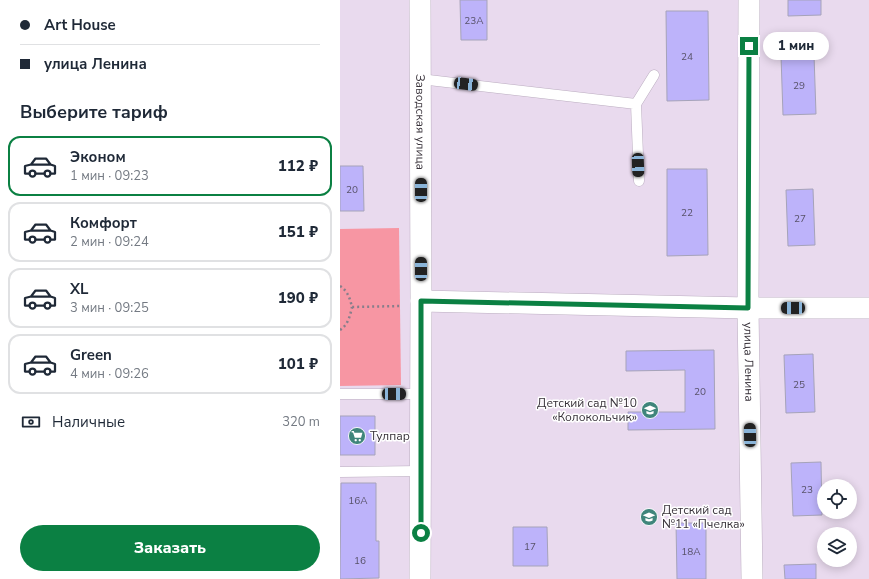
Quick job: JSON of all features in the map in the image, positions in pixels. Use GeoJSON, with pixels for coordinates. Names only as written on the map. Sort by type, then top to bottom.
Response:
{"type":"FeatureCollection","features":[{"type":"Feature","properties":{"kind":"street","name":"Заводская улица"},"geometry":{"type":"LineString","coordinates":[[420,0],[420,579]]}},
{"type":"Feature","properties":{"kind":"street","name":"улица Ленина"},"geometry":{"type":"LineString","coordinates":[[749,0],[748,308],[752,579]]}},
{"type":"Feature","properties":{"kind":"street"},"geometry":{"type":"LineString","coordinates":[[421,303],[748,308],[869,308]]}},
{"type":"Feature","properties":{"kind":"lane"},"geometry":{"type":"LineString","coordinates":[[639,181],[636,104],[654,75]]}},
{"type":"Feature","properties":{"kind":"lane"},"geometry":{"type":"LineString","coordinates":[[420,79],[636,104]]}},
{"type":"Feature","properties":{"kind":"lane"},"geometry":{"type":"LineString","coordinates":[[340,394],[421,394]]}},
{"type":"Feature","properties":{"kind":"lane"},"geometry":{"type":"LineString","coordinates":[[340,472],[421,471]]}},
{"type":"Feature","properties":{"kind":"path"},"geometry":{"type":"LineString","coordinates":[[340,286],[350,296],[352,307],[350,319],[340,330]]}},
{"type":"Feature","properties":{"kind":"path"},"geometry":{"type":"LineString","coordinates":[[352,307],[421,303]]}},
{"type":"Feature","properties":{"kind":"shaded area"},"geometry":{"type":"Polygon","coordinates":[[[399,228],[401,385],[340,386],[340,229],[399,228]]]}},
{"type":"Feature","properties":{"kind":"building"},"geometry":{"type":"Polygon","coordinates":[[[460,0],[487,0],[487,40],[461,40],[460,0]]]}},
{"type":"Feature","properties":{"kind":"building"},"geometry":{"type":"Polygon","coordinates":[[[788,0],[821,0],[821,15],[788,16],[788,0]]]}},
{"type":"Feature","properties":{"kind":"building"},"geometry":{"type":"Polygon","coordinates":[[[666,11],[708,11],[709,100],[667,101],[666,11]]]}},
{"type":"Feature","properties":{"kind":"building"},"geometry":{"type":"Polygon","coordinates":[[[814,55],[816,114],[783,115],[781,56],[814,55]]]}},
{"type":"Feature","properties":{"kind":"building"},"geometry":{"type":"Polygon","coordinates":[[[340,166],[363,166],[364,211],[340,211],[340,166]]]}},
{"type":"Feature","properties":{"kind":"building"},"geometry":{"type":"Polygon","coordinates":[[[667,169],[707,169],[708,255],[667,256],[667,169]]]}},
{"type":"Feature","properties":{"kind":"building"},"geometry":{"type":"Polygon","coordinates":[[[813,189],[815,245],[788,246],[786,190],[813,189]]]}},
{"type":"Feature","properties":{"kind":"building"},"geometry":{"type":"Polygon","coordinates":[[[714,350],[715,429],[628,430],[628,412],[685,412],[685,370],[626,371],[626,351],[714,350]]]}},
{"type":"Feature","properties":{"kind":"building"},"geometry":{"type":"Polygon","coordinates":[[[813,354],[815,412],[786,413],[784,355],[813,354]]]}},
{"type":"Feature","properties":{"kind":"building","name":"Тулпар"},"geometry":{"type":"Polygon","coordinates":[[[340,416],[375,416],[375,455],[340,455],[340,416]]]}},
{"type":"Feature","properties":{"kind":"building"},"geometry":{"type":"Polygon","coordinates":[[[821,462],[821,479],[817,479],[817,515],[793,516],[791,463],[821,462]]]}},
{"type":"Feature","properties":{"kind":"building"},"geometry":{"type":"Polygon","coordinates":[[[341,483],[376,483],[376,541],[379,541],[379,578],[340,579],[341,483]]]}},
{"type":"Feature","properties":{"kind":"building"},"geometry":{"type":"Polygon","coordinates":[[[676,523],[706,523],[706,579],[677,579],[676,523]]]}},
{"type":"Feature","properties":{"kind":"building"},"geometry":{"type":"Polygon","coordinates":[[[513,527],[547,527],[548,566],[513,566],[513,527]]]}},
{"type":"Feature","properties":{"kind":"building"},"geometry":{"type":"Polygon","coordinates":[[[816,564],[816,579],[785,579],[784,565],[816,564]]]}},
{"type":"Feature","properties":{"kind":"place","name":"Детский сад №10 «Колокольчик»"},"geometry":{"type":"Point","coordinates":[650,410]}},
{"type":"Feature","properties":{"kind":"place","name":"Тулпар"},"geometry":{"type":"Point","coordinates":[357,436]}},
{"type":"Feature","properties":{"kind":"place","name":"Детский сад №11 «Пчелка»"},"geometry":{"type":"Point","coordinates":[649,517]}},
{"type":"Feature","properties":{"kind":"route"},"geometry":{"type":"LineString","coordinates":[[421,533],[421,301],[748,308],[749,46]]}}]}
